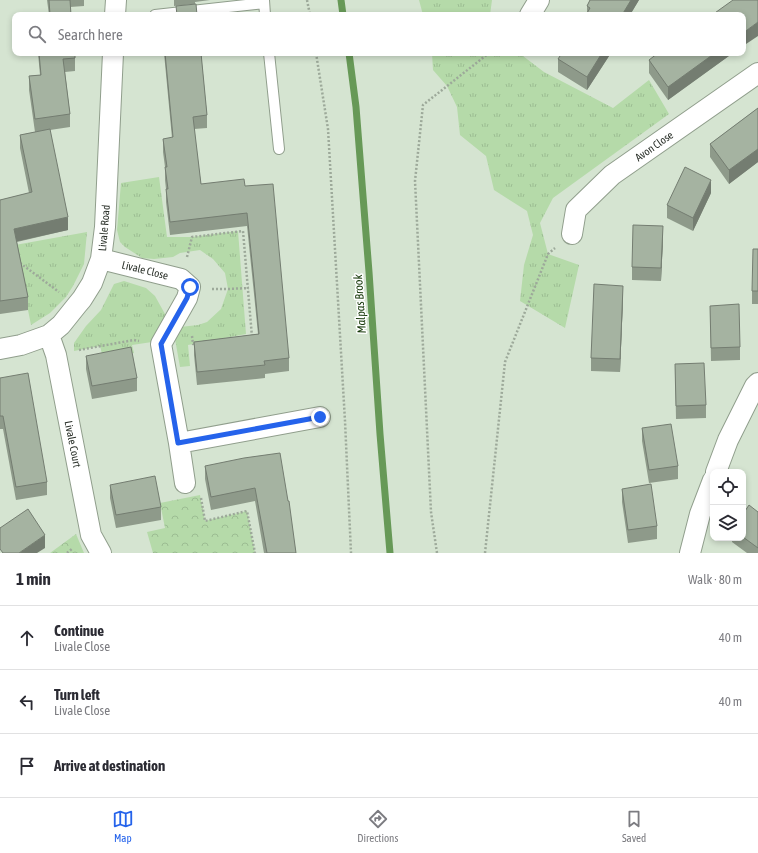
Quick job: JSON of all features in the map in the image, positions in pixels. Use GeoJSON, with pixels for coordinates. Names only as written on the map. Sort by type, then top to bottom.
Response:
{"type":"FeatureCollection","features":[{"type":"Feature","properties":{"kind":"street"},"geometry":{"type":"LineString","coordinates":[[115,12],[116,0]]}},
{"type":"Feature","properties":{"kind":"street"},"geometry":{"type":"LineString","coordinates":[[532,12],[539,0]]}},
{"type":"Feature","properties":{"kind":"street","name":"Livale Road"},"geometry":{"type":"LineString","coordinates":[[0,349],[21,345],[49,335],[61,325],[82,299],[92,283],[101,259],[105,228],[113,56]]}},
{"type":"Feature","properties":{"kind":"street","name":"Avon Close"},"geometry":{"type":"LineString","coordinates":[[572,234],[576,210],[612,175],[758,73]]}},
{"type":"Feature","properties":{"kind":"street","name":"Livale Close"},"geometry":{"type":"LineString","coordinates":[[101,259],[185,283]]}},
{"type":"Feature","properties":{"kind":"street"},"geometry":{"type":"LineString","coordinates":[[185,283],[187,298],[161,344],[185,482]]}},
{"type":"Feature","properties":{"kind":"street","name":"Livale Court"},"geometry":{"type":"LineString","coordinates":[[49,335],[56,355],[91,535],[101,553]]}},
{"type":"Feature","properties":{"kind":"street"},"geometry":{"type":"LineString","coordinates":[[717,469],[728,440],[755,386],[758,383]]}},
{"type":"Feature","properties":{"kind":"street"},"geometry":{"type":"LineString","coordinates":[[178,443],[320,417]]}},
{"type":"Feature","properties":{"kind":"street"},"geometry":{"type":"LineString","coordinates":[[690,553],[700,514],[710,488]]}},
{"type":"Feature","properties":{"kind":"lane"},"geometry":{"type":"LineString","coordinates":[[180,12],[264,2],[265,12]]}},
{"type":"Feature","properties":{"kind":"lane"},"geometry":{"type":"LineString","coordinates":[[269,56],[279,149]]}},
{"type":"Feature","properties":{"kind":"path"},"geometry":{"type":"LineString","coordinates":[[307,0],[309,12]]}},
{"type":"Feature","properties":{"kind":"path"},"geometry":{"type":"LineString","coordinates":[[316,56],[328,129],[351,553]]}},
{"type":"Feature","properties":{"kind":"path"},"geometry":{"type":"LineString","coordinates":[[437,553],[431,512],[415,181],[423,105],[485,56]]}},
{"type":"Feature","properties":{"kind":"path"},"geometry":{"type":"LineString","coordinates":[[245,338],[252,337],[248,288],[243,230],[192,237],[185,283],[228,290],[248,288]]}},
{"type":"Feature","properties":{"kind":"path"},"geometry":{"type":"LineString","coordinates":[[485,553],[505,362],[548,254],[572,234]]}},
{"type":"Feature","properties":{"kind":"path"},"geometry":{"type":"LineString","coordinates":[[19,263],[77,305]]}},
{"type":"Feature","properties":{"kind":"path"},"geometry":{"type":"LineString","coordinates":[[192,336],[193,344],[201,343]]}},
{"type":"Feature","properties":{"kind":"path"},"geometry":{"type":"LineString","coordinates":[[56,355],[134,340],[161,344]]}},
{"type":"Feature","properties":{"kind":"path"},"geometry":{"type":"LineString","coordinates":[[185,482],[200,495],[205,521],[246,511],[254,553]]}},
{"type":"Feature","properties":{"kind":"green space"},"geometry":{"type":"Polygon","coordinates":[[[419,0],[492,0],[490,12],[422,12],[419,0]]]}},
{"type":"Feature","properties":{"kind":"green space"},"geometry":{"type":"Polygon","coordinates":[[[432,56],[523,56],[544,72],[613,108],[649,80],[669,114],[553,198],[540,223],[548,254],[579,265],[565,328],[520,301],[524,265],[533,235],[527,211],[494,190],[486,156],[460,135],[457,107],[447,86],[433,70],[432,56]]]}},
{"type":"Feature","properties":{"kind":"green space"},"geometry":{"type":"Polygon","coordinates":[[[159,177],[167,237],[192,237],[238,231],[246,334],[188,345],[190,366],[180,367],[175,339],[180,327],[198,325],[207,322],[221,309],[228,289],[225,273],[213,259],[200,250],[180,253],[173,257],[154,259],[142,258],[120,242],[117,230],[121,183],[159,177]]]}},
{"type":"Feature","properties":{"kind":"green space"},"geometry":{"type":"Polygon","coordinates":[[[87,232],[84,264],[73,286],[66,297],[50,313],[31,325],[15,245],[87,232]]]}},
{"type":"Feature","properties":{"kind":"green space"},"geometry":{"type":"Polygon","coordinates":[[[124,281],[146,288],[155,296],[165,314],[165,325],[152,342],[132,345],[134,353],[103,358],[100,346],[74,351],[74,343],[86,326],[101,310],[114,284],[124,281]]]}},
{"type":"Feature","properties":{"kind":"green space"},"geometry":{"type":"Polygon","coordinates":[[[200,495],[205,521],[247,511],[255,553],[153,553],[147,532],[165,528],[160,503],[200,495]]]}},
{"type":"Feature","properties":{"kind":"green space"},"geometry":{"type":"Polygon","coordinates":[[[76,534],[84,553],[50,553],[76,534]]]}},
{"type":"Feature","properties":{"kind":"building"},"geometry":{"type":"Polygon","coordinates":[[[49,0],[70,0],[71,12],[50,12],[49,0]]]}},
{"type":"Feature","properties":{"kind":"building"},"geometry":{"type":"Polygon","coordinates":[[[590,0],[631,0],[624,12],[588,12],[590,8],[587,6],[590,0]]]}},
{"type":"Feature","properties":{"kind":"building"},"geometry":{"type":"Polygon","coordinates":[[[733,0],[758,0],[758,22],[746,31],[746,12],[716,12],[733,0]]]}},
{"type":"Feature","properties":{"kind":"building"},"geometry":{"type":"Polygon","coordinates":[[[196,4],[197,12],[177,12],[176,6],[196,4]]]}},
{"type":"Feature","properties":{"kind":"building"},"geometry":{"type":"Polygon","coordinates":[[[39,56],[75,56],[75,58],[63,59],[70,114],[35,119],[29,76],[41,75],[39,56]]]}},
{"type":"Feature","properties":{"kind":"building"},"geometry":{"type":"Polygon","coordinates":[[[165,56],[201,56],[207,115],[193,117],[201,184],[244,179],[245,186],[273,184],[289,358],[264,361],[265,365],[197,372],[194,342],[259,334],[254,281],[247,213],[170,222],[166,189],[168,189],[165,167],[167,167],[163,139],[173,137],[165,56]]]}},
{"type":"Feature","properties":{"kind":"building"},"geometry":{"type":"Polygon","coordinates":[[[560,56],[600,56],[587,77],[558,59],[560,56]]]}},
{"type":"Feature","properties":{"kind":"building"},"geometry":{"type":"Polygon","coordinates":[[[654,56],[711,56],[668,87],[649,60],[654,56]]]}},
{"type":"Feature","properties":{"kind":"building"},"geometry":{"type":"Polygon","coordinates":[[[758,108],[758,149],[729,170],[710,144],[758,108]]]}},
{"type":"Feature","properties":{"kind":"building"},"geometry":{"type":"Polygon","coordinates":[[[50,129],[68,217],[14,229],[28,297],[0,301],[0,200],[32,192],[20,135],[50,129]]]}},
{"type":"Feature","properties":{"kind":"building"},"geometry":{"type":"Polygon","coordinates":[[[685,167],[711,180],[693,218],[667,205],[685,167]]]}},
{"type":"Feature","properties":{"kind":"building"},"geometry":{"type":"Polygon","coordinates":[[[633,225],[663,226],[661,268],[632,267],[633,225]]]}},
{"type":"Feature","properties":{"kind":"building"},"geometry":{"type":"Polygon","coordinates":[[[753,249],[758,249],[758,291],[752,291],[753,249]]]}},
{"type":"Feature","properties":{"kind":"building"},"geometry":{"type":"Polygon","coordinates":[[[594,284],[623,286],[620,359],[591,358],[594,284]]]}},
{"type":"Feature","properties":{"kind":"building"},"geometry":{"type":"Polygon","coordinates":[[[739,304],[740,347],[711,348],[710,306],[739,304]]]}},
{"type":"Feature","properties":{"kind":"building"},"geometry":{"type":"Polygon","coordinates":[[[131,347],[137,378],[92,386],[86,356],[131,347]]]}},
{"type":"Feature","properties":{"kind":"building"},"geometry":{"type":"Polygon","coordinates":[[[704,363],[706,405],[676,406],[675,364],[704,363]]]}},
{"type":"Feature","properties":{"kind":"building"},"geometry":{"type":"Polygon","coordinates":[[[28,373],[47,482],[16,487],[3,416],[0,416],[0,378],[28,373]]]}},
{"type":"Feature","properties":{"kind":"building"},"geometry":{"type":"Polygon","coordinates":[[[671,424],[678,466],[649,470],[642,428],[671,424]]]}},
{"type":"Feature","properties":{"kind":"building"},"geometry":{"type":"Polygon","coordinates":[[[280,453],[289,501],[296,553],[267,553],[255,488],[211,497],[205,466],[244,458],[280,453]]]}},
{"type":"Feature","properties":{"kind":"building"},"geometry":{"type":"Polygon","coordinates":[[[155,476],[161,507],[116,515],[110,485],[155,476]]]}},
{"type":"Feature","properties":{"kind":"building"},"geometry":{"type":"Polygon","coordinates":[[[651,484],[657,526],[628,530],[622,489],[651,484]]]}},
{"type":"Feature","properties":{"kind":"building"},"geometry":{"type":"Polygon","coordinates":[[[749,505],[758,512],[758,548],[746,539],[746,510],[749,505]]]}},
{"type":"Feature","properties":{"kind":"building"},"geometry":{"type":"Polygon","coordinates":[[[28,509],[45,535],[19,553],[3,553],[0,549],[0,528],[28,509]]]}},
{"type":"Feature","properties":{"kind":"waterway","name":"Malpas Brook"},"geometry":{"type":"LineString","coordinates":[[341,0],[343,12]]}},
{"type":"Feature","properties":{"kind":"waterway","name":"Malpas Brook"},"geometry":{"type":"LineString","coordinates":[[349,56],[356,107],[390,553]]}},
{"type":"Feature","properties":{"kind":"route"},"geometry":{"type":"LineString","coordinates":[[190,287],[187,298],[161,344],[178,443],[320,417]]}}]}
